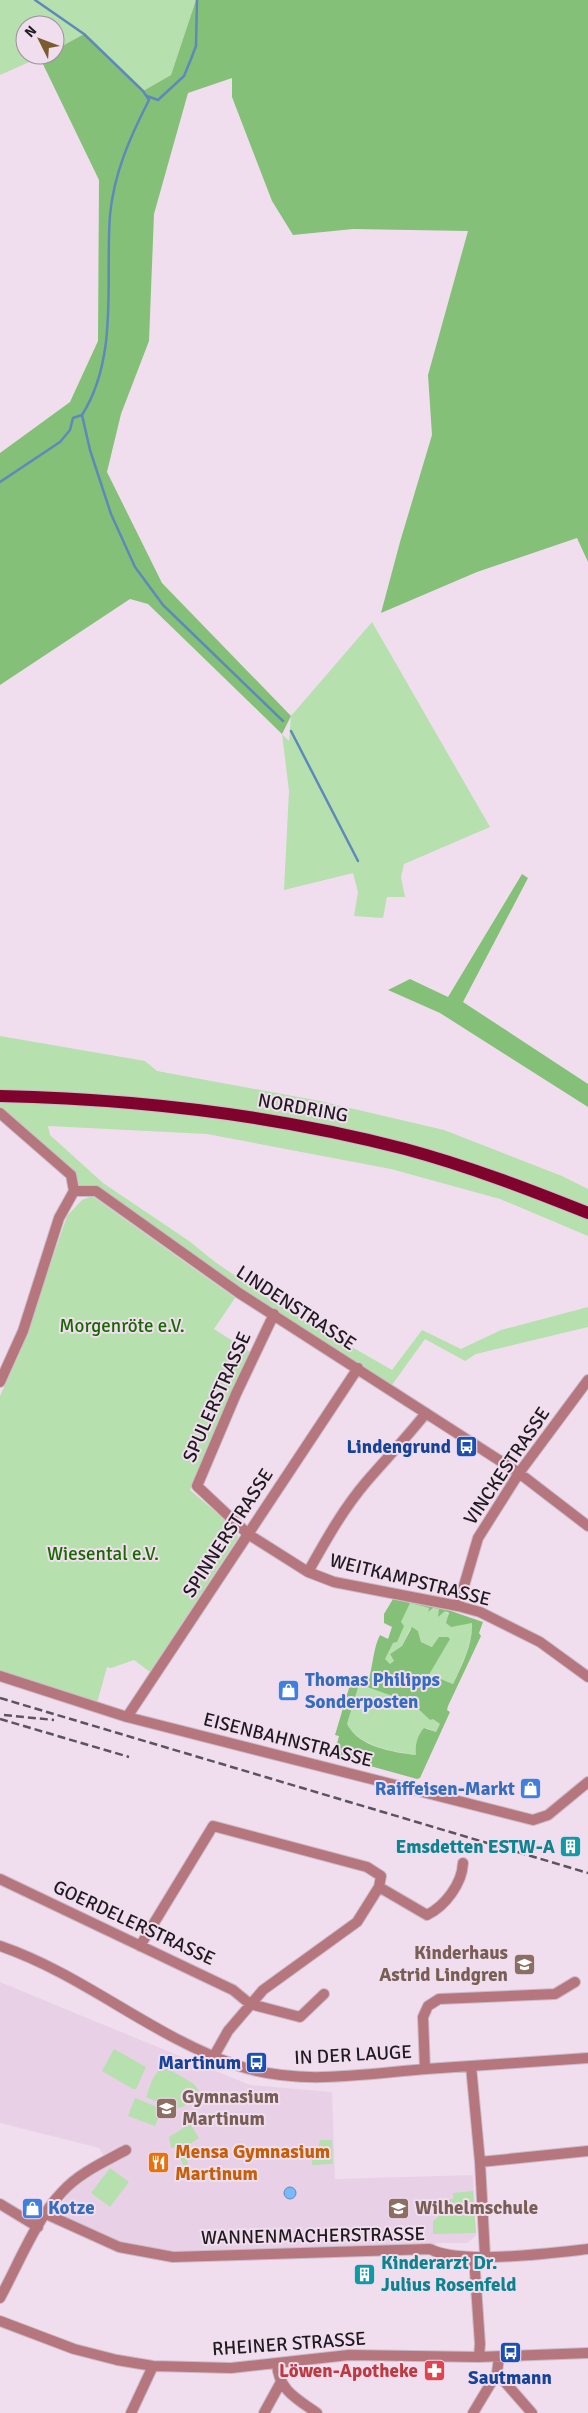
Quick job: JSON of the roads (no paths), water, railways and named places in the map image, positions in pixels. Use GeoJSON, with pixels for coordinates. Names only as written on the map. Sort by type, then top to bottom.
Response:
{"type":"FeatureCollection","features":[{"type":"Feature","properties":{"kind":"main road","name":"NORDRING"},"geometry":{"type":"LineString","coordinates":[[3,1096],[99,1101],[188,1110],[255,1118],[356,1137],[407,1150],[504,1180],[588,1213]]}},
{"type":"Feature","properties":{"kind":"street"},"geometry":{"type":"LineString","coordinates":[[0,1113],[71,1175],[74,1191],[59,1218],[23,1331],[0,1382]]}},
{"type":"Feature","properties":{"kind":"street","name":"LINDENSTRASSE"},"geometry":{"type":"LineString","coordinates":[[74,1191],[96,1192],[239,1293],[519,1473],[588,1526]]}},
{"type":"Feature","properties":{"kind":"street","name":"SPULERSTRASSE"},"geometry":{"type":"LineString","coordinates":[[248,1534],[197,1486],[236,1394],[274,1314]]}},
{"type":"Feature","properties":{"kind":"street","name":"SPINNERSTRASSE"},"geometry":{"type":"LineString","coordinates":[[127,1717],[358,1368]]}},
{"type":"Feature","properties":{"kind":"street","name":"VINCKESTRASSE"},"geometry":{"type":"LineString","coordinates":[[458,1606],[478,1538],[519,1473],[588,1380]]}},
{"type":"Feature","properties":{"kind":"street"},"geometry":{"type":"LineString","coordinates":[[308,1572],[334,1526],[367,1481],[404,1442],[426,1413]]}},
{"type":"Feature","properties":{"kind":"street","name":"WEITKAMPSTRASSE"},"geometry":{"type":"LineString","coordinates":[[248,1534],[308,1572],[334,1582],[458,1606],[494,1618],[540,1642],[588,1677]]}},
{"type":"Feature","properties":{"kind":"street","name":"EISENBAHNSTRASSE"},"geometry":{"type":"LineString","coordinates":[[0,1676],[127,1717],[532,1820],[548,1815],[588,1782]]}},
{"type":"Feature","properties":{"kind":"street"},"geometry":{"type":"LineString","coordinates":[[140,1946],[213,1826],[367,1867],[381,1876],[379,1887],[357,1922],[263,1990],[228,2031],[214,2056]]}},
{"type":"Feature","properties":{"kind":"street"},"geometry":{"type":"LineString","coordinates":[[379,1887],[427,1915],[451,1895],[463,1873],[463,1863]]}},
{"type":"Feature","properties":{"kind":"street","name":"GOERDELERSTRASSE"},"geometry":{"type":"LineString","coordinates":[[0,1879],[234,1990],[250,2004]]}},
{"type":"Feature","properties":{"kind":"street","name":"IN DER LAUGE"},"geometry":{"type":"LineString","coordinates":[[0,1946],[43,1964],[180,2040],[214,2056],[254,2070],[284,2076],[322,2078],[588,2058]]}},
{"type":"Feature","properties":{"kind":"street"},"geometry":{"type":"LineString","coordinates":[[425,2069],[423,2017],[428,2006],[439,1999],[555,1994],[574,1982]]}},
{"type":"Feature","properties":{"kind":"street"},"geometry":{"type":"LineString","coordinates":[[250,2004],[300,2017],[324,1994]]}},
{"type":"Feature","properties":{"kind":"street"},"geometry":{"type":"LineString","coordinates":[[471,2066],[480,2162],[485,2256]]}},
{"type":"Feature","properties":{"kind":"street"},"geometry":{"type":"LineString","coordinates":[[0,2298],[38,2227],[60,2193],[73,2182],[126,2150]]}},
{"type":"Feature","properties":{"kind":"street"},"geometry":{"type":"LineString","coordinates":[[480,2162],[588,2151]]}},
{"type":"Feature","properties":{"kind":"street"},"geometry":{"type":"LineString","coordinates":[[0,2204],[38,2227]]}},
{"type":"Feature","properties":{"kind":"street","name":"WANNENMACHERSTRASSE"},"geometry":{"type":"LineString","coordinates":[[46,2214],[123,2248],[173,2257],[430,2249],[440,2254],[474,2257],[535,2255],[588,2249]]}},
{"type":"Feature","properties":{"kind":"street"},"geometry":{"type":"LineString","coordinates":[[474,2257],[479,2357]]}},
{"type":"Feature","properties":{"kind":"street","name":"RHEINER STRASSE"},"geometry":{"type":"LineString","coordinates":[[0,2321],[74,2349],[117,2360],[153,2366],[230,2368],[349,2355],[499,2357],[588,2353]]}},
{"type":"Feature","properties":{"kind":"street"},"geometry":{"type":"LineString","coordinates":[[473,2413],[498,2373],[499,2357]]}},
{"type":"Feature","properties":{"kind":"street"},"geometry":{"type":"LineString","coordinates":[[277,2363],[280,2382],[286,2391],[317,2413]]}},
{"type":"Feature","properties":{"kind":"street"},"geometry":{"type":"LineString","coordinates":[[131,2413],[153,2366]]}},
{"type":"Feature","properties":{"kind":"street"},"geometry":{"type":"LineString","coordinates":[[498,2373],[532,2413]]}},
{"type":"Feature","properties":{"kind":"street"},"geometry":{"type":"LineString","coordinates":[[264,2413],[280,2382]]}},
{"type":"Feature","properties":{"kind":"water"},"geometry":{"type":"Polygon","coordinates":[[[290,2187],[296,2193],[290,2199],[284,2193],[290,2187]]]}},
{"type":"Feature","properties":{"kind":"waterway"},"geometry":{"type":"LineString","coordinates":[[35,0],[84,34],[143,91],[149,100],[129,142],[115,185],[110,215],[106,343],[94,392],[82,415],[90,450],[111,514],[135,567],[163,605],[283,721]]}},
{"type":"Feature","properties":{"kind":"waterway"},"geometry":{"type":"LineString","coordinates":[[147,96],[158,100],[184,76],[196,46],[197,0]]}},
{"type":"Feature","properties":{"kind":"waterway"},"geometry":{"type":"LineString","coordinates":[[0,482],[60,442],[70,430],[73,418],[82,415]]}},
{"type":"Feature","properties":{"kind":"waterway"},"geometry":{"type":"LineString","coordinates":[[291,731],[358,861]]}},
{"type":"Feature","properties":{"kind":"railway"},"geometry":{"type":"LineString","coordinates":[[0,1698],[588,1873]]}},
{"type":"Feature","properties":{"kind":"railway"},"geometry":{"type":"LineString","coordinates":[[4,1715],[54,1720]]}},
{"type":"Feature","properties":{"kind":"railway"},"geometry":{"type":"LineString","coordinates":[[0,1719],[129,1757]]}},
{"type":"Feature","properties":{"kind":"place","name":"Lindengrund"},"geometry":{"type":"Point","coordinates":[467,1447]}},
{"type":"Feature","properties":{"kind":"place","name":"Thomas Philipps Sonderposten"},"geometry":{"type":"Point","coordinates":[289,1691]}},
{"type":"Feature","properties":{"kind":"place","name":"Raiffeisen-Markt"},"geometry":{"type":"Point","coordinates":[531,1789]}},
{"type":"Feature","properties":{"kind":"place","name":"Emsdetten ESTW-A"},"geometry":{"type":"Point","coordinates":[571,1847]}},
{"type":"Feature","properties":{"kind":"place","name":"Kinderhaus Astrid Lindgren"},"geometry":{"type":"Point","coordinates":[524,1964]}},
{"type":"Feature","properties":{"kind":"place","name":"Martinum"},"geometry":{"type":"Point","coordinates":[257,2063]}},
{"type":"Feature","properties":{"kind":"place","name":"Gymnasium Martinum"},"geometry":{"type":"Point","coordinates":[166,2108]}},
{"type":"Feature","properties":{"kind":"place","name":"Mensa Gymnasium Martinum"},"geometry":{"type":"Point","coordinates":[159,2163]}},
{"type":"Feature","properties":{"kind":"place","name":"Kotze"},"geometry":{"type":"Point","coordinates":[32,2208]}},
{"type":"Feature","properties":{"kind":"place","name":"Wilhelmschule"},"geometry":{"type":"Point","coordinates":[399,2208]}},
{"type":"Feature","properties":{"kind":"place","name":"Kinderarzt Dr. Julius Rosenfeld"},"geometry":{"type":"Point","coordinates":[365,2274]}},
{"type":"Feature","properties":{"kind":"place","name":"Sautmann"},"geometry":{"type":"Point","coordinates":[510,2352]}},
{"type":"Feature","properties":{"kind":"place","name":"Löwen-Apotheke"},"geometry":{"type":"Point","coordinates":[434,2371]}},
{"type":"Feature","properties":{"kind":"park label","name":"Morgenröte e.V."},"geometry":{"type":"Point","coordinates":[122,1326]}},
{"type":"Feature","properties":{"kind":"park label","name":"Wiesental e.V."},"geometry":{"type":"Point","coordinates":[103,1554]}}]}
